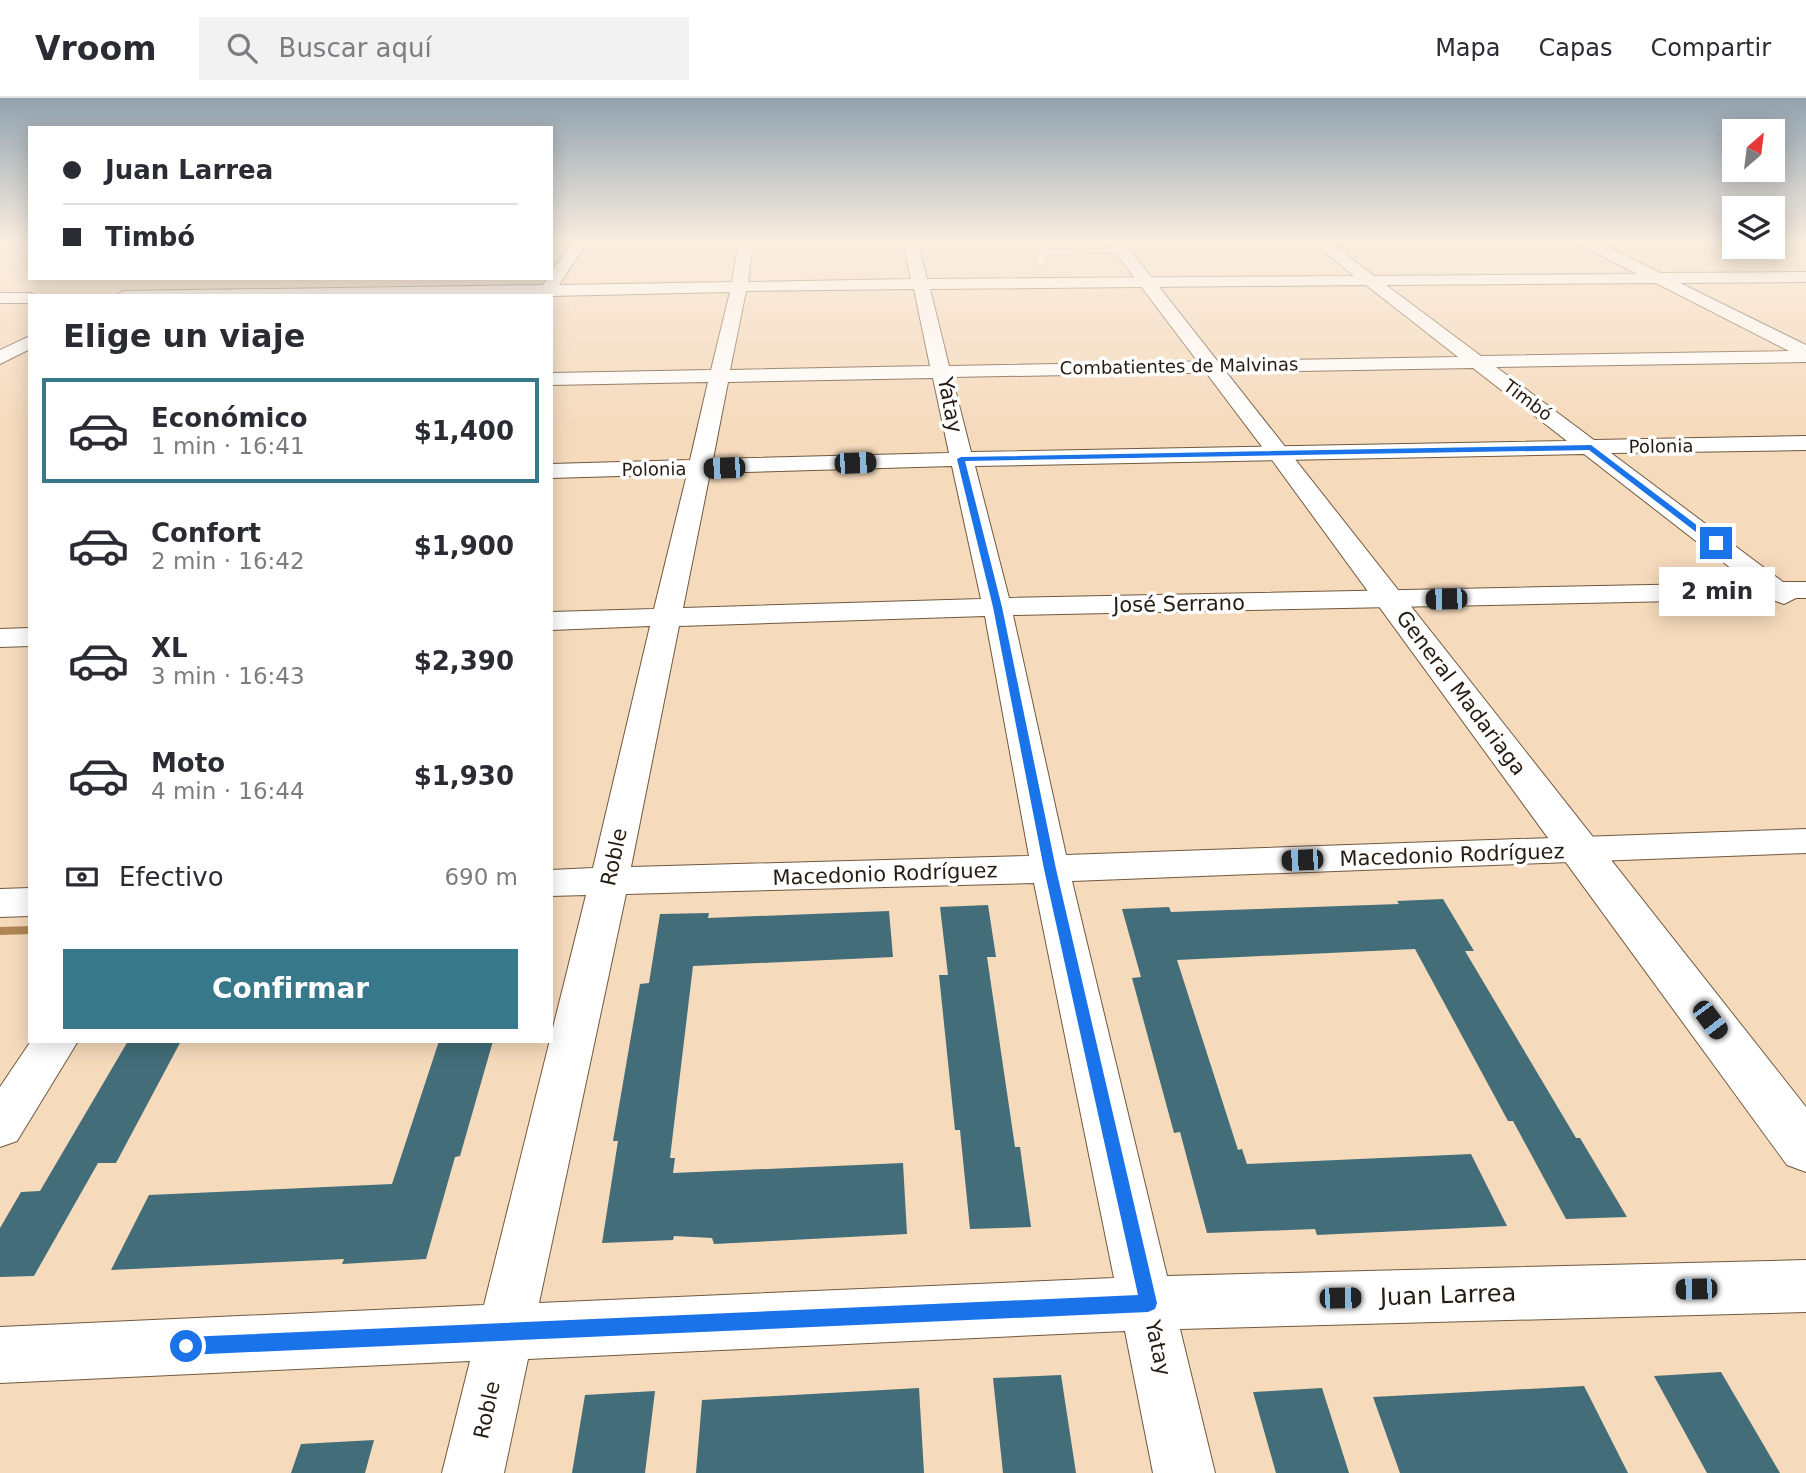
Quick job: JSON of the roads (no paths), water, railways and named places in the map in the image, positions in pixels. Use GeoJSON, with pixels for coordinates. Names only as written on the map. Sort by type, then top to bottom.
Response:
{"type":"FeatureCollection","features":[{"type":"Feature","properties":{"kind":"street","name":"Roble"},"geometry":{"type":"LineString","coordinates":[[473,1473],[609,881],[734,304]]}},
{"type":"Feature","properties":{"kind":"street","name":"Yatay"},"geometry":{"type":"LineString","coordinates":[[927,304],[997,607],[1050,869],[1184,1473]]}},
{"type":"Feature","properties":{"kind":"street","name":"General Madariaga"},"geometry":{"type":"LineString","coordinates":[[1164,304],[1806,1148]]}},
{"type":"Feature","properties":{"kind":"street","name":"Timbó"},"geometry":{"type":"LineString","coordinates":[[1402,304],[1591,448],[1792,591],[1806,612]]}},
{"type":"Feature","properties":{"kind":"street"},"geometry":{"type":"LineString","coordinates":[[1708,304],[1806,354]]}},
{"type":"Feature","properties":{"kind":"street"},"geometry":{"type":"LineString","coordinates":[[0,358],[28,342]]}},
{"type":"Feature","properties":{"kind":"street","name":"Combatientes de Malvinas"},"geometry":{"type":"LineString","coordinates":[[553,379],[1806,354]]}},
{"type":"Feature","properties":{"kind":"street","name":"Polonia"},"geometry":{"type":"LineString","coordinates":[[553,471],[698,469],[961,459],[1806,443]]}},
{"type":"Feature","properties":{"kind":"street","name":"José Serrano"},"geometry":{"type":"LineString","coordinates":[[553,621],[997,607],[1792,591]]}},
{"type":"Feature","properties":{"kind":"street"},"geometry":{"type":"LineString","coordinates":[[0,638],[28,638]]}},
{"type":"Feature","properties":{"kind":"street","name":"Macedonio Rodríguez"},"geometry":{"type":"LineString","coordinates":[[553,883],[1050,869],[1806,841]]}},
{"type":"Feature","properties":{"kind":"street"},"geometry":{"type":"LineString","coordinates":[[0,903],[28,902]]}},
{"type":"Feature","properties":{"kind":"street"},"geometry":{"type":"LineString","coordinates":[[0,1126],[55,1043]]}},
{"type":"Feature","properties":{"kind":"street","name":"Juan Larrea"},"geometry":{"type":"LineString","coordinates":[[0,1355],[1148,1303],[1806,1286]]}},
{"type":"Feature","properties":{"kind":"waterway"},"geometry":{"type":"LineString","coordinates":[[0,931],[28,930]]}}]}
